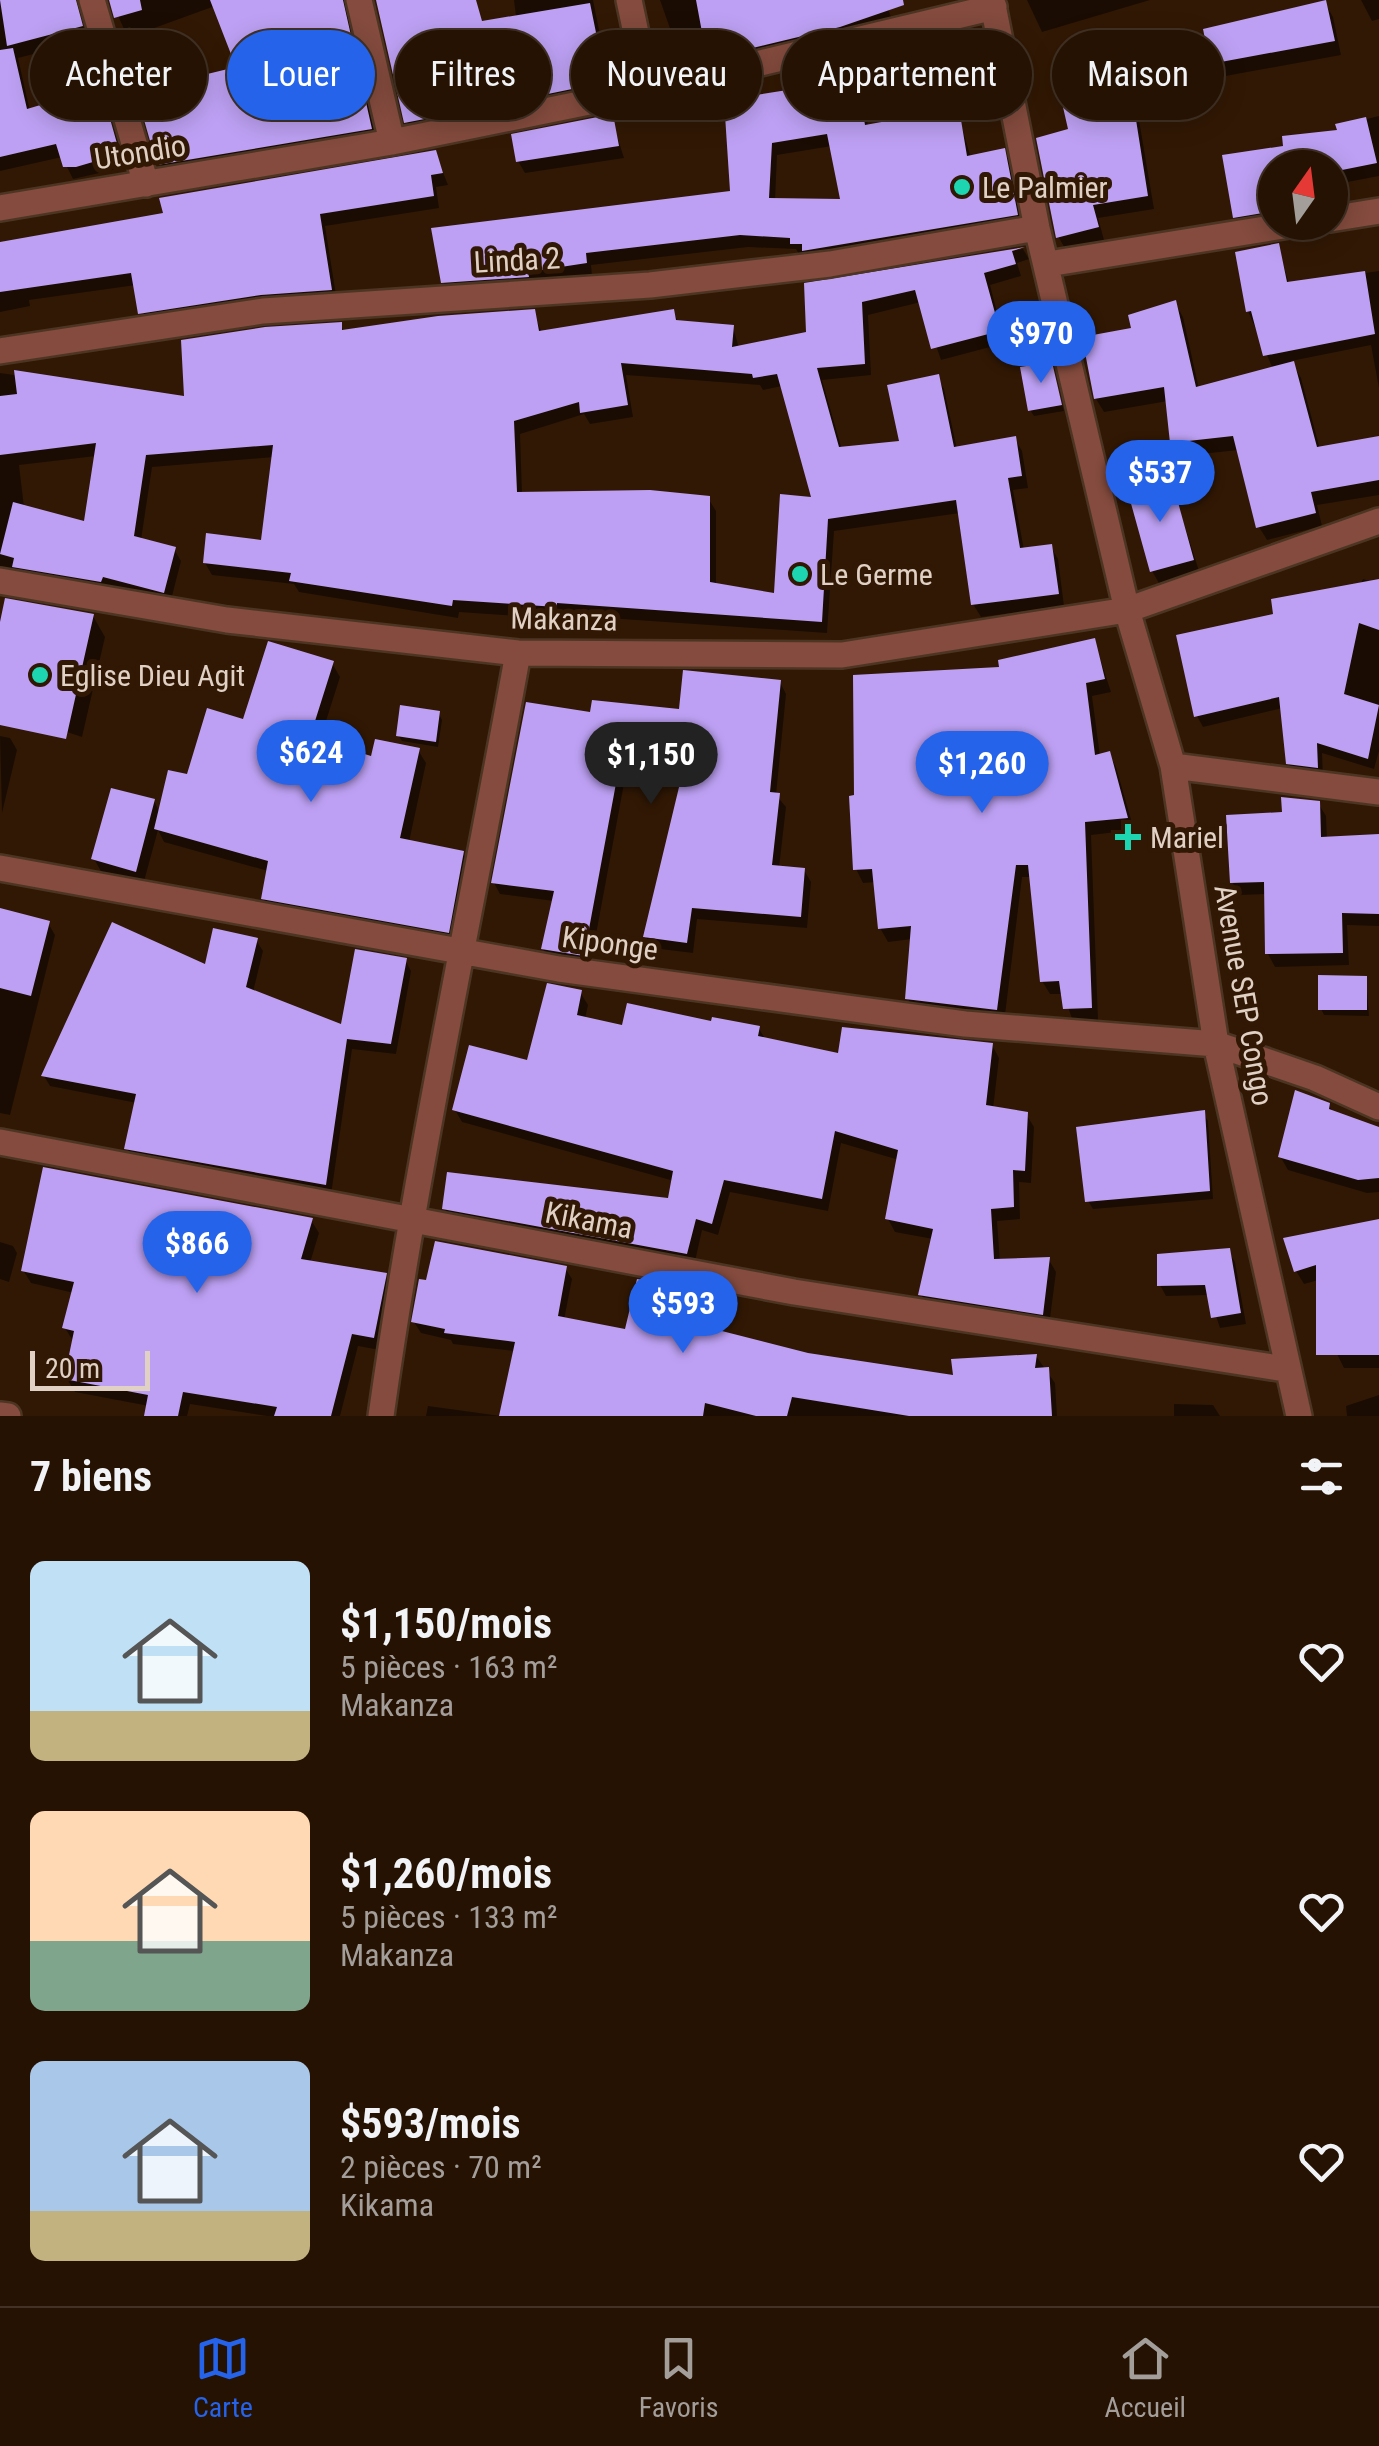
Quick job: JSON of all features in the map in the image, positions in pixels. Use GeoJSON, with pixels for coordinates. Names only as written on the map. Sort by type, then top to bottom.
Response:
{"type":"FeatureCollection","features":[{"type":"Feature","properties":{"kind":"street"},"geometry":{"type":"LineString","coordinates":[[92,0],[146,184]]}},
{"type":"Feature","properties":{"kind":"street"},"geometry":{"type":"LineString","coordinates":[[358,0],[392,142]]}},
{"type":"Feature","properties":{"kind":"street"},"geometry":{"type":"LineString","coordinates":[[629,0],[635,30]]}},
{"type":"Feature","properties":{"kind":"street","name":"Utondio"},"geometry":{"type":"LineString","coordinates":[[762,61],[993,3]]}},
{"type":"Feature","properties":{"kind":"street","name":"Avenue SEP Congo"},"geometry":{"type":"LineString","coordinates":[[993,3],[1037,228],[1128,610],[1173,766],[1216,1044],[1286,1368],[1300,1416]]}},
{"type":"Feature","properties":{"kind":"street","name":"Utondio"},"geometry":{"type":"LineString","coordinates":[[0,208],[392,142],[571,106]]}},
{"type":"Feature","properties":{"kind":"street"},"geometry":{"type":"LineString","coordinates":[[1348,216],[1379,211]]}},
{"type":"Feature","properties":{"kind":"street","name":"Linda 2"},"geometry":{"type":"LineString","coordinates":[[0,351],[263,311],[650,286],[812,266],[1037,228]]}},
{"type":"Feature","properties":{"kind":"street"},"geometry":{"type":"LineString","coordinates":[[1048,264],[1258,230]]}},
{"type":"Feature","properties":{"kind":"street","name":"Makanza"},"geometry":{"type":"LineString","coordinates":[[0,581],[227,620],[518,652],[842,655],[1128,610],[1379,521]]}},
{"type":"Feature","properties":{"kind":"street"},"geometry":{"type":"LineString","coordinates":[[381,1416],[409,1219],[464,953],[518,652]]}},
{"type":"Feature","properties":{"kind":"street"},"geometry":{"type":"LineString","coordinates":[[1173,766],[1379,792]]}},
{"type":"Feature","properties":{"kind":"street","name":"Kiponge"},"geometry":{"type":"LineString","coordinates":[[0,868],[464,953],[965,1024],[1216,1044],[1315,1078],[1379,1108]]}},
{"type":"Feature","properties":{"kind":"street","name":"Kikama"},"geometry":{"type":"LineString","coordinates":[[0,1142],[794,1292],[1286,1368]]}},
{"type":"Feature","properties":{"kind":"street"},"geometry":{"type":"LineString","coordinates":[[0,1415],[8,1416]]}},
{"type":"Feature","properties":{"kind":"building"},"geometry":{"type":"Polygon","coordinates":[[[0,0],[76,0],[83,26],[30,30],[30,40],[7,46],[0,0]]]}},
{"type":"Feature","properties":{"kind":"building"},"geometry":{"type":"Polygon","coordinates":[[[109,0],[140,0],[142,10],[114,18],[109,0]]]}},
{"type":"Feature","properties":{"kind":"building"},"geometry":{"type":"Polygon","coordinates":[[[210,0],[343,0],[350,30],[227,30],[227,44],[210,0]]]}},
{"type":"Feature","properties":{"kind":"building"},"geometry":{"type":"Polygon","coordinates":[[[376,0],[476,0],[482,21],[590,3],[595,30],[571,30],[571,89],[551,93],[551,30],[395,30],[395,83],[376,0]]]}},
{"type":"Feature","properties":{"kind":"building"},"geometry":{"type":"Polygon","coordinates":[[[696,0],[903,0],[904,5],[828,30],[782,30],[782,41],[762,46],[762,30],[702,30],[696,0]]]}},
{"type":"Feature","properties":{"kind":"building"},"geometry":{"type":"Polygon","coordinates":[[[1326,0],[1335,41],[1224,61],[1224,30],[1203,29],[1326,0]]]}},
{"type":"Feature","properties":{"kind":"building"},"geometry":{"type":"Polygon","coordinates":[[[13,48],[30,120],[110,120],[120,154],[76,167],[63,167],[56,144],[0,157],[0,50],[13,48]]]}},
{"type":"Feature","properties":{"kind":"building"},"geometry":{"type":"Polygon","coordinates":[[[227,69],[227,120],[370,120],[372,129],[157,165],[144,120],[207,120],[207,74],[227,69]]]}},
{"type":"Feature","properties":{"kind":"building"},"geometry":{"type":"Polygon","coordinates":[[[782,91],[782,120],[864,120],[865,125],[893,120],[961,120],[967,156],[1005,148],[1018,215],[802,251],[802,244],[790,244],[790,238],[740,235],[586,253],[587,263],[528,272],[529,277],[441,283],[431,228],[730,191],[725,120],[762,120],[762,94],[782,91]],[[827,134],[772,143],[769,198],[840,199],[827,134]]]}},
{"type":"Feature","properties":{"kind":"building"},"geometry":{"type":"Polygon","coordinates":[[[1366,117],[1377,163],[1348,169],[1348,150],[1258,150],[1258,214],[1233,218],[1222,155],[1283,146],[1282,136],[1337,130],[1335,124],[1366,117]]]}},
{"type":"Feature","properties":{"kind":"building"},"geometry":{"type":"Polygon","coordinates":[[[582,120],[614,120],[619,146],[516,162],[511,134],[582,120]]]}},
{"type":"Feature","properties":{"kind":"building"},"geometry":{"type":"Polygon","coordinates":[[[1066,120],[1136,120],[1148,196],[1093,205],[1099,227],[1056,238],[1036,138],[1068,129],[1066,120]]]}},
{"type":"Feature","properties":{"kind":"building"},"geometry":{"type":"Polygon","coordinates":[[[436,150],[443,173],[431,175],[434,196],[320,214],[332,290],[261,295],[138,314],[131,273],[0,292],[0,242],[163,213],[159,198],[436,150]]]}},
{"type":"Feature","properties":{"kind":"building"},"geometry":{"type":"Polygon","coordinates":[[[1279,243],[1287,282],[1365,271],[1375,334],[1263,356],[1251,311],[1246,312],[1235,252],[1279,243]]]}},
{"type":"Feature","properties":{"kind":"building"},"geometry":{"type":"Polygon","coordinates":[[[1025,247],[1012,251],[1016,264],[984,273],[1000,331],[931,349],[915,290],[862,302],[865,364],[817,368],[839,447],[899,441],[887,385],[939,374],[954,447],[1016,436],[1022,476],[1008,478],[1020,548],[1052,544],[1059,594],[971,605],[956,500],[828,519],[822,622],[557,603],[557,607],[453,600],[452,606],[289,581],[291,573],[203,563],[206,533],[261,540],[273,445],[146,455],[134,536],[176,547],[164,593],[103,577],[101,582],[12,567],[14,558],[0,554],[13,502],[84,521],[96,443],[0,455],[0,396],[17,394],[14,370],[184,396],[181,340],[265,327],[342,322],[342,330],[438,316],[535,309],[539,331],[674,309],[676,320],[734,325],[732,347],[806,332],[804,283],[1025,247]],[[621,363],[628,405],[580,413],[579,402],[514,421],[517,492],[650,490],[710,496],[710,582],[774,593],[780,494],[811,497],[777,374],[753,378],[752,374],[621,363]]]}},
{"type":"Feature","properties":{"kind":"building"},"geometry":{"type":"Polygon","coordinates":[[[1176,300],[1196,387],[1294,361],[1317,447],[1379,436],[1379,480],[1311,492],[1316,513],[1256,528],[1233,436],[1170,443],[1164,387],[1094,399],[1082,337],[1131,328],[1128,315],[1176,300]]]}},
{"type":"Feature","properties":{"kind":"building"},"geometry":{"type":"Polygon","coordinates":[[[1052,362],[1062,405],[1028,411],[1020,367],[1052,362]]]}},
{"type":"Feature","properties":{"kind":"building"},"geometry":{"type":"Polygon","coordinates":[[[1171,477],[1194,560],[1150,572],[1127,489],[1171,477]]]}},
{"type":"Feature","properties":{"kind":"building"},"geometry":{"type":"Polygon","coordinates":[[[1379,579],[1379,630],[1359,623],[1344,694],[1379,705],[1368,759],[1317,743],[1318,768],[1286,764],[1279,697],[1194,717],[1176,635],[1273,614],[1271,599],[1379,579]]]}},
{"type":"Feature","properties":{"kind":"building","name":"Eglise Dieu Agit"},"geometry":{"type":"Polygon","coordinates":[[[5,598],[94,614],[66,739],[0,725],[0,622],[5,598]]]}},
{"type":"Feature","properties":{"kind":"building"},"geometry":{"type":"Polygon","coordinates":[[[1095,638],[1105,679],[1086,683],[1095,755],[1110,751],[1128,818],[1085,822],[1092,1008],[1063,1009],[1059,981],[1040,982],[1028,865],[1016,865],[997,1010],[905,999],[911,926],[878,929],[872,869],[853,870],[849,796],[854,795],[853,675],[999,667],[998,660],[1095,638]]]}},
{"type":"Feature","properties":{"kind":"building"},"geometry":{"type":"Polygon","coordinates":[[[268,641],[334,661],[310,737],[371,756],[375,739],[420,748],[400,838],[464,851],[449,933],[261,899],[268,861],[154,829],[168,770],[187,774],[207,708],[243,719],[268,641]]]}},
{"type":"Feature","properties":{"kind":"building"},"geometry":{"type":"Polygon","coordinates":[[[683,670],[781,680],[770,792],[780,793],[772,865],[805,868],[801,917],[692,908],[687,943],[643,937],[686,758],[622,751],[584,956],[541,949],[554,891],[491,883],[526,702],[590,712],[592,700],[679,709],[683,670]]]}},
{"type":"Feature","properties":{"kind":"building"},"geometry":{"type":"Polygon","coordinates":[[[400,705],[440,711],[436,742],[396,736],[400,705]]]}},
{"type":"Feature","properties":{"kind":"building"},"geometry":{"type":"Polygon","coordinates":[[[111,788],[155,799],[136,872],[91,859],[111,788]]]}},
{"type":"Feature","properties":{"kind":"building"},"geometry":{"type":"Polygon","coordinates":[[[1281,797],[1320,801],[1321,837],[1379,834],[1379,914],[1342,913],[1343,953],[1265,954],[1264,882],[1230,883],[1226,815],[1282,812],[1281,797]]]}},
{"type":"Feature","properties":{"kind":"building"},"geometry":{"type":"Polygon","coordinates":[[[0,908],[50,921],[31,996],[0,988],[0,908]]]}},
{"type":"Feature","properties":{"kind":"building"},"geometry":{"type":"Polygon","coordinates":[[[112,922],[205,964],[213,928],[258,938],[246,987],[341,1024],[355,949],[407,958],[391,1044],[347,1039],[326,1185],[124,1149],[136,1094],[41,1076],[112,922]]]}},
{"type":"Feature","properties":{"kind":"building"},"geometry":{"type":"Polygon","coordinates":[[[1318,975],[1367,976],[1367,1010],[1318,1010],[1318,975]]]}},
{"type":"Feature","properties":{"kind":"building"},"geometry":{"type":"Polygon","coordinates":[[[547,983],[582,990],[577,1015],[622,1025],[627,1003],[711,1021],[712,1017],[760,1026],[758,1036],[838,1053],[842,1027],[993,1043],[986,1105],[1028,1112],[1025,1171],[1013,1170],[1014,1207],[991,1209],[994,1259],[1050,1257],[1043,1315],[918,1295],[933,1229],[885,1219],[898,1150],[835,1131],[822,1199],[724,1180],[712,1224],[696,1219],[687,1254],[442,1209],[447,1172],[668,1198],[673,1171],[452,1110],[469,1045],[527,1060],[547,983]]]}},
{"type":"Feature","properties":{"kind":"building"},"geometry":{"type":"Polygon","coordinates":[[[1295,1090],[1330,1103],[1329,1109],[1379,1127],[1379,1178],[1358,1180],[1278,1157],[1295,1090]]]}},
{"type":"Feature","properties":{"kind":"building"},"geometry":{"type":"Polygon","coordinates":[[[1205,1110],[1210,1191],[1085,1202],[1076,1127],[1205,1110]]]}},
{"type":"Feature","properties":{"kind":"building"},"geometry":{"type":"Polygon","coordinates":[[[43,1167],[313,1218],[301,1259],[387,1273],[374,1338],[352,1334],[331,1416],[274,1416],[277,1407],[183,1392],[178,1416],[144,1416],[148,1395],[64,1379],[74,1331],[62,1328],[74,1282],[21,1271],[43,1167]]]}},
{"type":"Feature","properties":{"kind":"building"},"geometry":{"type":"Polygon","coordinates":[[[1379,1219],[1379,1355],[1316,1355],[1316,1265],[1294,1272],[1283,1238],[1379,1219]]]}},
{"type":"Feature","properties":{"kind":"building"},"geometry":{"type":"Polygon","coordinates":[[[435,1241],[567,1266],[558,1316],[625,1329],[637,1279],[671,1285],[663,1316],[808,1353],[953,1375],[951,1359],[1037,1354],[1035,1368],[1049,1367],[1052,1416],[909,1416],[792,1397],[787,1416],[756,1416],[705,1403],[703,1416],[499,1416],[515,1342],[444,1333],[445,1329],[411,1322],[419,1279],[426,1280],[435,1241]]]}},
{"type":"Feature","properties":{"kind":"building"},"geometry":{"type":"Polygon","coordinates":[[[1230,1248],[1241,1313],[1211,1318],[1205,1285],[1157,1286],[1157,1254],[1230,1248]]]}},
{"type":"Feature","properties":{"kind":"place","name":"Le Palmier"},"geometry":{"type":"Point","coordinates":[962,187]}},
{"type":"Feature","properties":{"kind":"place","name":"Le Germe"},"geometry":{"type":"Point","coordinates":[800,574]}},
{"type":"Feature","properties":{"kind":"place","name":"Eglise Dieu Agit"},"geometry":{"type":"Point","coordinates":[40,675]}},
{"type":"Feature","properties":{"kind":"place","name":"Mariel"},"geometry":{"type":"Point","coordinates":[1128,837]}}]}
